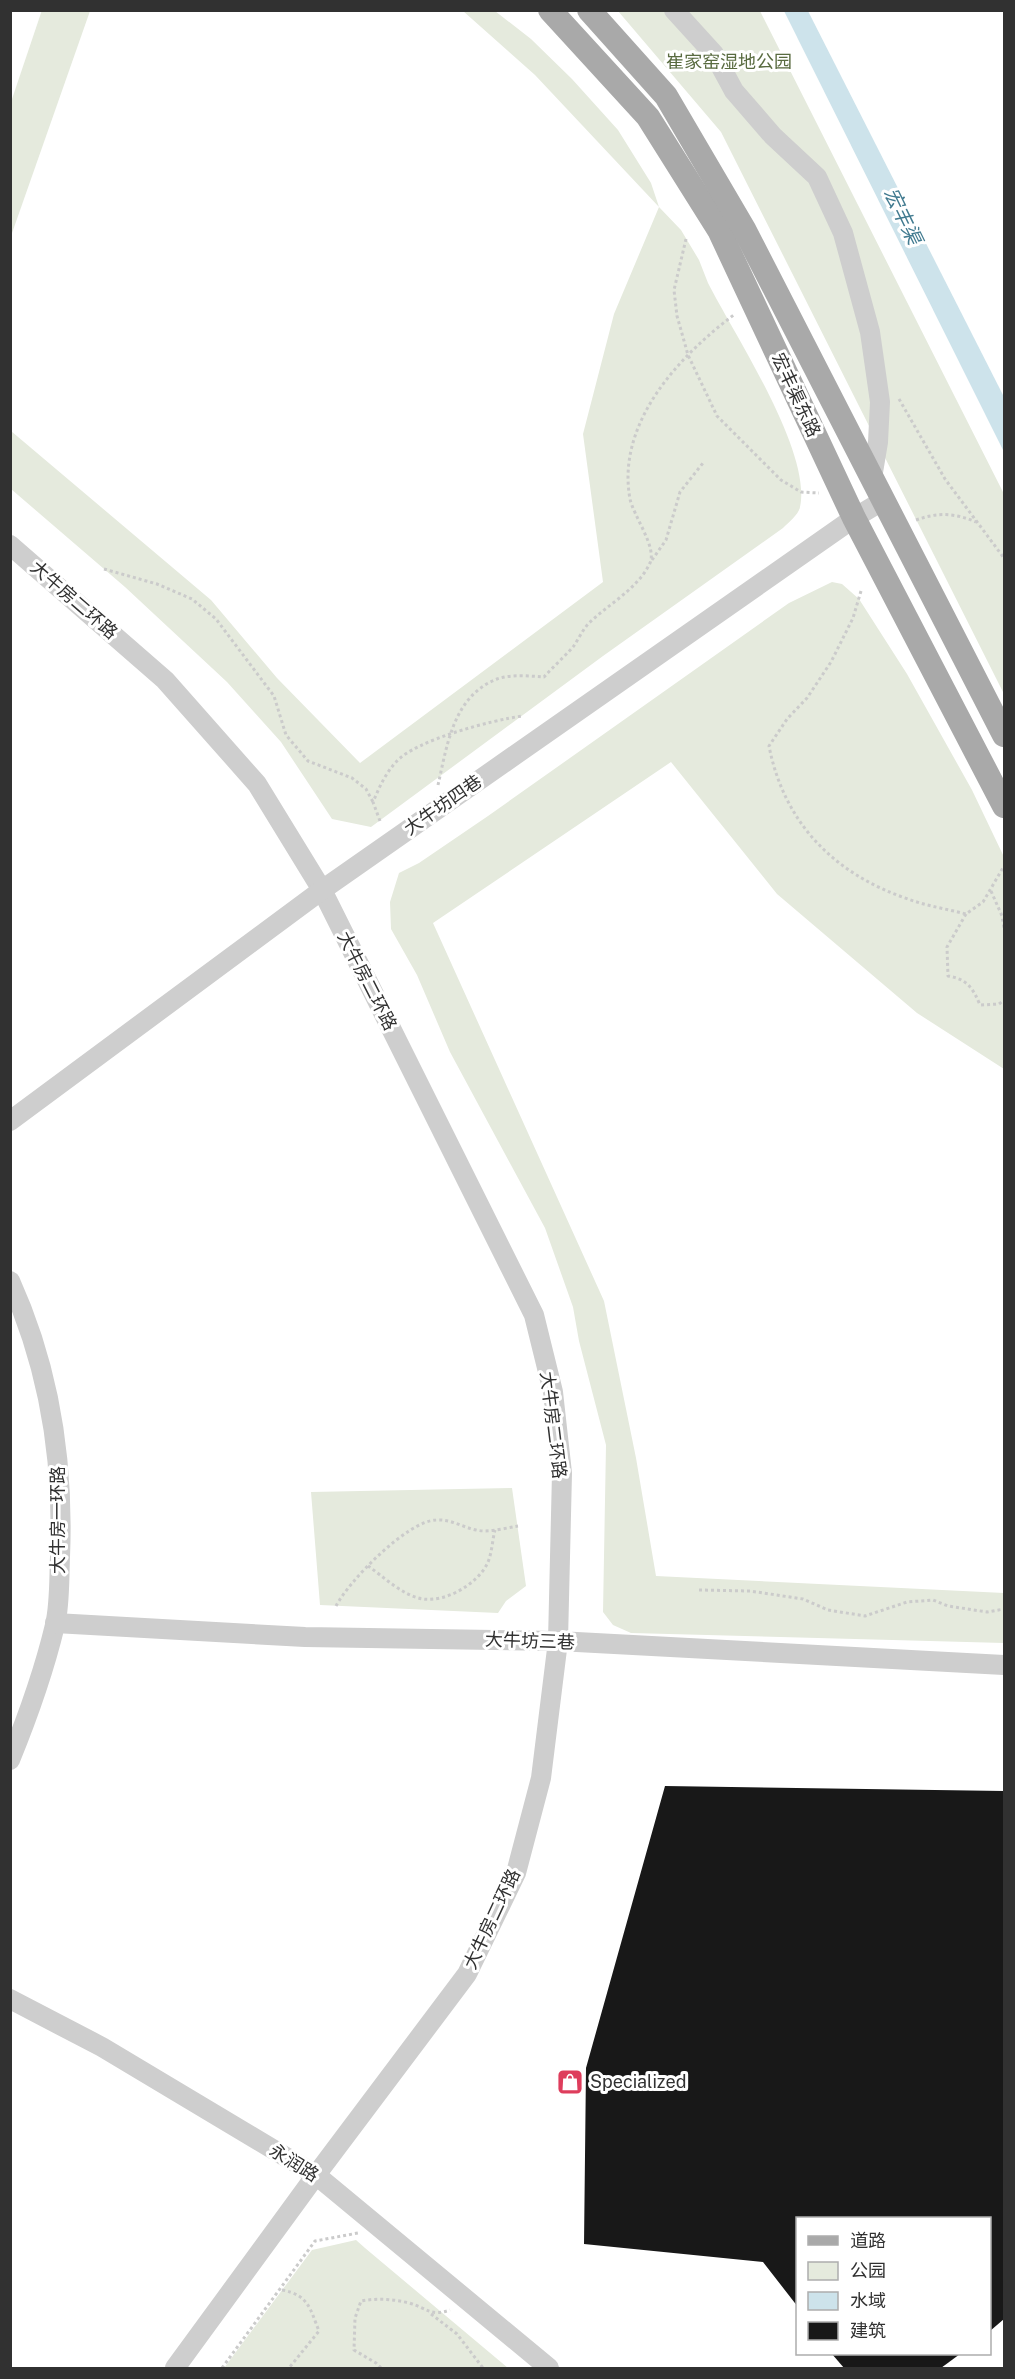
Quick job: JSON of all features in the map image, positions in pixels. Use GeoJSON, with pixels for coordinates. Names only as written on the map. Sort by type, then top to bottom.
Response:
{"type":"FeatureCollection","features":[{"type":"Feature","properties":{"kind":"main road","name":"宏丰渠东路"},"geometry":{"type":"LineString","coordinates":[[550,10],[648,117],[719,230],[843,494],[1005,806]]}},
{"type":"Feature","properties":{"kind":"main road","name":"宏丰渠东路"},"geometry":{"type":"LineString","coordinates":[[588,10],[666,96],[744,229],[1005,735]]}},
{"type":"Feature","properties":{"kind":"street"},"geometry":{"type":"LineString","coordinates":[[674,10],[714,54],[734,91],[773,136],[817,177],[843,233],[870,332],[880,402],[878,442],[872,478]]}},
{"type":"Feature","properties":{"kind":"street","name":"大牛坊四巷"},"geometry":{"type":"LineString","coordinates":[[10,1121],[322,890],[884,500]]}},
{"type":"Feature","properties":{"kind":"street","name":"大牛房二环路"},"geometry":{"type":"LineString","coordinates":[[10,545],[165,680],[256,784],[322,890],[534,1315],[553,1392],[562,1473],[558,1641],[541,1778],[516,1873],[466,1974],[175,2368]]}},
{"type":"Feature","properties":{"kind":"street","name":"大牛房一环路"},"geometry":{"type":"LineString","coordinates":[[10,1281],[34,1339],[45,1376],[60,1470],[61,1519],[55,1623],[32,1707],[10,1760]]}},
{"type":"Feature","properties":{"kind":"street","name":"大牛坊三巷"},"geometry":{"type":"LineString","coordinates":[[55,1623],[305,1637],[558,1641],[1005,1665]]}},
{"type":"Feature","properties":{"kind":"street","name":"永润路"},"geometry":{"type":"LineString","coordinates":[[10,1999],[102,2047],[316,2175],[549,2368]]}},
{"type":"Feature","properties":{"kind":"path"},"geometry":{"type":"LineString","coordinates":[[686,239],[674,290],[677,316],[688,355],[717,416],[781,480],[801,492],[843,494]]}},
{"type":"Feature","properties":{"kind":"path"},"geometry":{"type":"LineString","coordinates":[[651,562],[651,549],[630,499],[629,455],[645,412],[666,379],[688,355],[727,320]]}},
{"type":"Feature","properties":{"kind":"path"},"geometry":{"type":"LineString","coordinates":[[894,391],[945,479],[1005,558]]}},
{"type":"Feature","properties":{"kind":"path"},"geometry":{"type":"LineString","coordinates":[[428,816],[454,720],[472,695],[497,679],[544,676],[573,647],[587,625],[635,582],[651,562],[666,540],[680,492],[703,463]]}},
{"type":"Feature","properties":{"kind":"path"},"geometry":{"type":"LineString","coordinates":[[899,530],[934,514],[958,515],[978,522]]}},
{"type":"Feature","properties":{"kind":"path"},"geometry":{"type":"LineString","coordinates":[[105,569],[147,581],[192,599],[216,618],[274,696],[286,735],[308,761],[352,778],[366,789],[380,821]]}},
{"type":"Feature","properties":{"kind":"path"},"geometry":{"type":"LineString","coordinates":[[861,591],[853,618],[831,662],[807,698],[787,719],[769,746],[773,767],[791,808],[810,837],[847,869],[869,882],[908,899],[966,914]]}},
{"type":"Feature","properties":{"kind":"path"},"geometry":{"type":"LineString","coordinates":[[373,802],[381,783],[397,760],[428,742],[498,719],[522,716]]}},
{"type":"Feature","properties":{"kind":"path"},"geometry":{"type":"LineString","coordinates":[[1005,866],[983,902],[966,914],[946,947],[948,976],[960,978],[969,984],[980,1005],[999,1004],[1005,1000]]}},
{"type":"Feature","properties":{"kind":"path"},"geometry":{"type":"LineString","coordinates":[[991,891],[1005,928]]}},
{"type":"Feature","properties":{"kind":"path"},"geometry":{"type":"LineString","coordinates":[[336,1606],[356,1577],[396,1540],[415,1527],[434,1519],[456,1522],[477,1531],[518,1526]]}},
{"type":"Feature","properties":{"kind":"path"},"geometry":{"type":"LineString","coordinates":[[368,1566],[402,1591],[423,1599],[440,1597],[474,1582],[487,1564],[495,1530]]}},
{"type":"Feature","properties":{"kind":"path"},"geometry":{"type":"LineString","coordinates":[[699,1590],[750,1591],[803,1599],[828,1610],[865,1616],[907,1602],[933,1600],[948,1606],[987,1612],[1005,1609]]}},
{"type":"Feature","properties":{"kind":"path"},"geometry":{"type":"LineString","coordinates":[[222,2368],[315,2241],[365,2232]]}},
{"type":"Feature","properties":{"kind":"path"},"geometry":{"type":"LineString","coordinates":[[282,2290],[296,2292],[307,2302],[319,2331],[289,2368]]}},
{"type":"Feature","properties":{"kind":"path"},"geometry":{"type":"LineString","coordinates":[[381,2368],[354,2350],[355,2318],[361,2301],[376,2298],[410,2304],[430,2313],[457,2334],[483,2368]]}},
{"type":"Feature","properties":{"kind":"path"},"geometry":{"type":"LineString","coordinates":[[430,2313],[442,2313]]}},
{"type":"Feature","properties":{"kind":"green space"},"geometry":{"type":"Polygon","coordinates":[[[42,10],[90,11],[11,236],[11,102],[42,10]]]}},
{"type":"Feature","properties":{"kind":"green space"},"geometry":{"type":"Polygon","coordinates":[[[463,11],[495,11],[531,39],[572,79],[618,130],[651,183],[659,207],[535,75],[463,11]]]}},
{"type":"Feature","properties":{"kind":"green space","name":"崔家窑湿地公园"},"geometry":{"type":"Polygon","coordinates":[[[618,11],[760,11],[1004,494],[1004,694],[721,132],[618,11]]]}},
{"type":"Feature","properties":{"kind":"green space"},"geometry":{"type":"Polygon","coordinates":[[[659,207],[681,230],[699,260],[708,283],[769,394],[783,425],[801,483],[799,510],[783,528],[603,656],[371,827],[332,819],[281,742],[227,682],[125,587],[11,489],[11,431],[211,600],[277,678],[360,763],[603,582],[583,434],[614,314],[659,207]]]}},
{"type":"Feature","properties":{"kind":"green space"},"geometry":{"type":"Polygon","coordinates":[[[832,582],[842,584],[859,599],[907,674],[972,790],[1004,857],[1004,1069],[917,1013],[777,894],[671,762],[433,923],[604,1301],[636,1458],[656,1576],[1004,1593],[1004,1643],[631,1633],[613,1625],[603,1612],[606,1445],[579,1341],[573,1307],[545,1228],[450,1052],[417,975],[391,929],[390,902],[399,873],[419,863],[488,816],[789,603],[832,582]]]}},
{"type":"Feature","properties":{"kind":"green space"},"geometry":{"type":"Polygon","coordinates":[[[512,1488],[526,1586],[506,1601],[498,1613],[320,1605],[311,1492],[512,1488]]]}},
{"type":"Feature","properties":{"kind":"green space"},"geometry":{"type":"Polygon","coordinates":[[[356,2240],[508,2368],[224,2368],[312,2250],[356,2240]]]}},
{"type":"Feature","properties":{"kind":"water","name":"宏丰渠"},"geometry":{"type":"Polygon","coordinates":[[[784,11],[808,11],[1004,397],[1004,452],[784,11]]]}},
{"type":"Feature","properties":{"kind":"building"},"geometry":{"type":"Polygon","coordinates":[[[665,1786],[1004,1791],[1004,2319],[991,2330],[991,2217],[796,2217],[796,2304],[763,2262],[584,2244],[586,2068],[665,1786]]]}},
{"type":"Feature","properties":{"kind":"building"},"geometry":{"type":"Polygon","coordinates":[[[833,2355],[959,2355],[941,2368],[844,2368],[833,2355]]]}},
{"type":"Feature","properties":{"kind":"place","name":"Specialized"},"geometry":{"type":"Point","coordinates":[570,2082]}}]}
